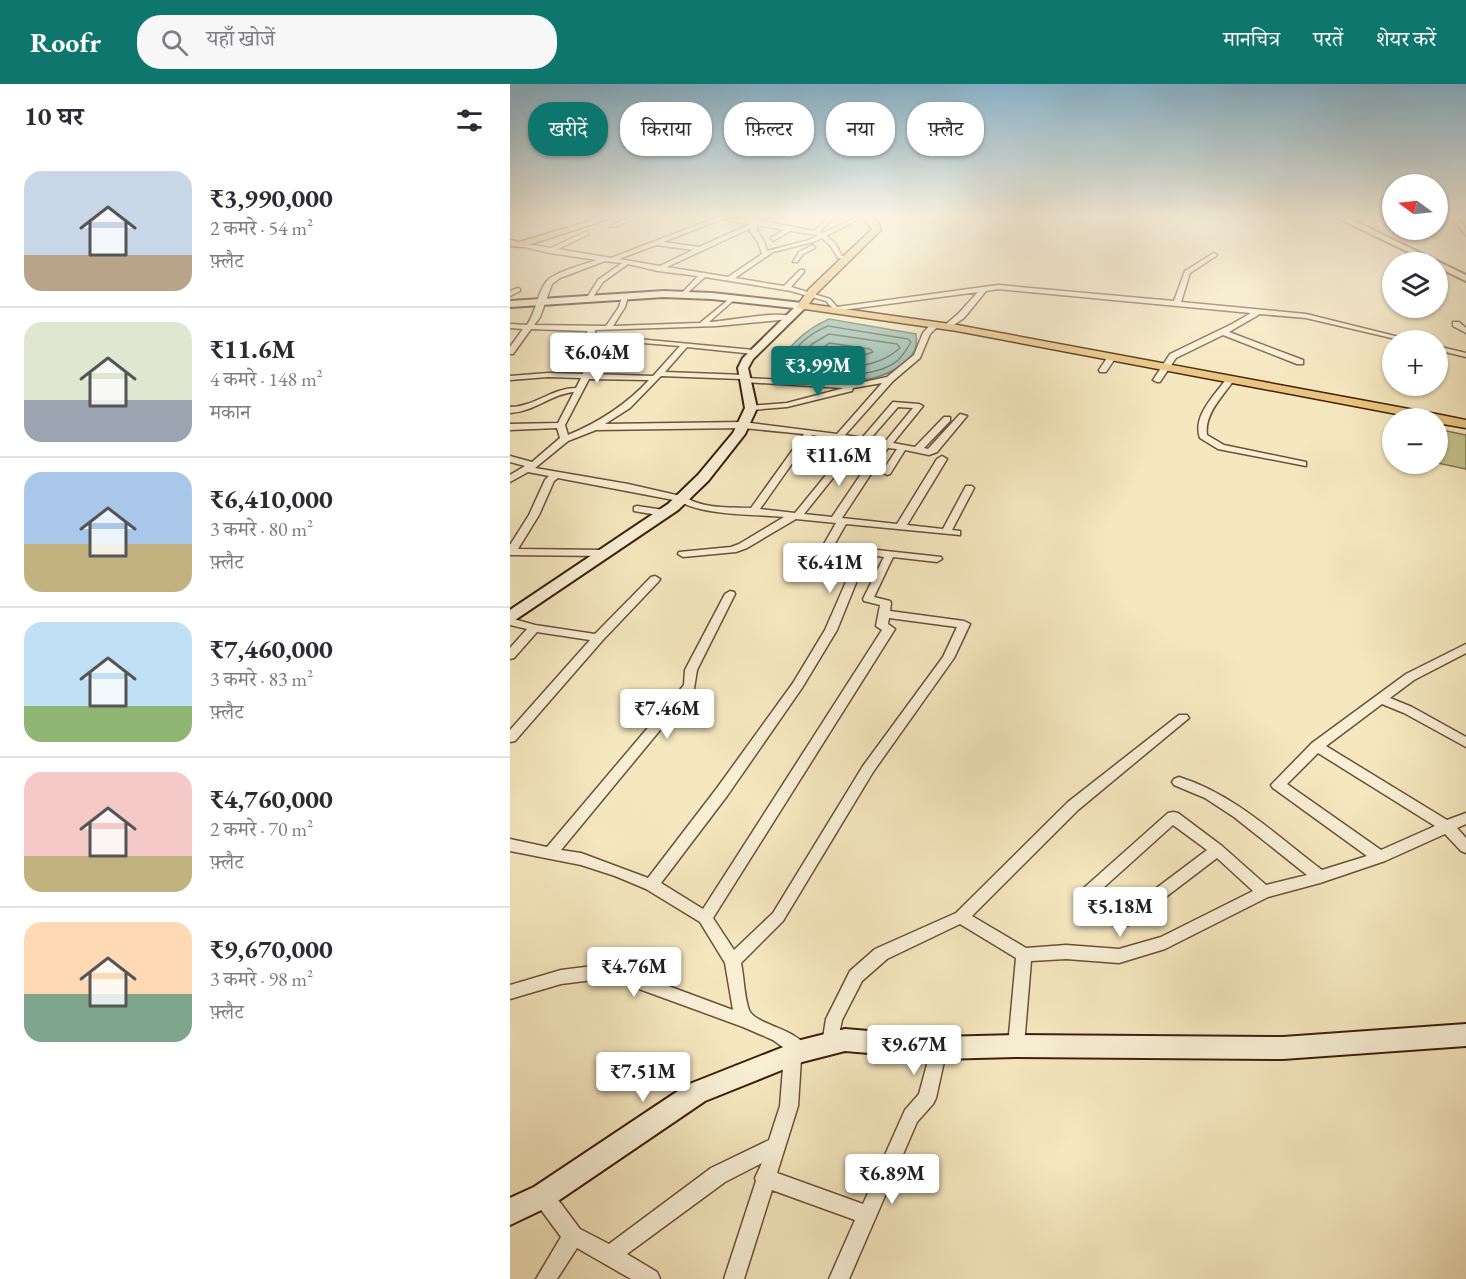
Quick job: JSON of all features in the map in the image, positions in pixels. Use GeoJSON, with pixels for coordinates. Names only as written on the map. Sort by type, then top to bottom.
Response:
{"type":"FeatureCollection","features":[{"type":"Feature","properties":{"kind":"main road"},"geometry":{"type":"LineString","coordinates":[[510,619],[664,513],[682,499],[723,456],[751,408],[743,368],[754,351],[834,273]]}},
{"type":"Feature","properties":{"kind":"main road"},"geometry":{"type":"LineString","coordinates":[[510,304],[683,295],[806,300],[835,309],[948,327],[1382,409]]}},
{"type":"Feature","properties":{"kind":"main road"},"geometry":{"type":"LineString","coordinates":[[1448,421],[1466,424]]}},
{"type":"Feature","properties":{"kind":"main road"},"geometry":{"type":"LineString","coordinates":[[510,1212],[543,1196],[696,1094],[797,1053],[845,1040],[939,1048],[1016,1046],[1283,1048],[1466,1035]]}},
{"type":"Feature","properties":{"kind":"street"},"geometry":{"type":"LineString","coordinates":[[510,352],[536,317],[549,283],[571,273]]}},
{"type":"Feature","properties":{"kind":"street"},"geometry":{"type":"LineString","coordinates":[[589,299],[600,281],[612,273]]}},
{"type":"Feature","properties":{"kind":"street"},"geometry":{"type":"LineString","coordinates":[[682,273],[786,288],[806,300]]}},
{"type":"Feature","properties":{"kind":"street"},"geometry":{"type":"LineString","coordinates":[[728,280],[738,273]]}},
{"type":"Feature","properties":{"kind":"street"},"geometry":{"type":"LineString","coordinates":[[786,288],[800,273]]}},
{"type":"Feature","properties":{"kind":"street"},"geometry":{"type":"LineString","coordinates":[[1177,303],[1187,273]]}},
{"type":"Feature","properties":{"kind":"street"},"geometry":{"type":"LineString","coordinates":[[683,295],[702,276]]}},
{"type":"Feature","properties":{"kind":"street"},"geometry":{"type":"LineString","coordinates":[[948,327],[985,291],[985,288]]}},
{"type":"Feature","properties":{"kind":"street"},"geometry":{"type":"LineString","coordinates":[[835,309],[985,288],[1306,316],[1382,334]]}},
{"type":"Feature","properties":{"kind":"street"},"geometry":{"type":"LineString","coordinates":[[510,294],[518,290]]}},
{"type":"Feature","properties":{"kind":"street"},"geometry":{"type":"LineString","coordinates":[[609,327],[622,307],[625,297]]}},
{"type":"Feature","properties":{"kind":"street"},"geometry":{"type":"LineString","coordinates":[[510,479],[565,439],[596,426],[627,406],[657,376],[691,335],[733,298]]}},
{"type":"Feature","properties":{"kind":"street"},"geometry":{"type":"LineString","coordinates":[[1157,380],[1173,356],[1223,332],[1259,311]]}},
{"type":"Feature","properties":{"kind":"street"},"geometry":{"type":"LineString","coordinates":[[512,327],[691,335],[730,323],[765,316],[790,317]]}},
{"type":"Feature","properties":{"kind":"street"},"geometry":{"type":"LineString","coordinates":[[1455,324],[1466,331]]}},
{"type":"Feature","properties":{"kind":"street"},"geometry":{"type":"LineString","coordinates":[[839,437],[890,379],[917,356],[927,333],[935,325]]}},
{"type":"Feature","properties":{"kind":"street"},"geometry":{"type":"LineString","coordinates":[[592,332],[609,327],[691,335],[754,351]]}},
{"type":"Feature","properties":{"kind":"street"},"geometry":{"type":"LineString","coordinates":[[565,439],[561,425],[588,372],[585,349],[592,332]]}},
{"type":"Feature","properties":{"kind":"street"},"geometry":{"type":"LineString","coordinates":[[1223,332],[1300,362]]}},
{"type":"Feature","properties":{"kind":"street"},"geometry":{"type":"LineString","coordinates":[[1448,351],[1466,355]]}},
{"type":"Feature","properties":{"kind":"street"},"geometry":{"type":"LineString","coordinates":[[1103,370],[1112,357]]}},
{"type":"Feature","properties":{"kind":"street"},"geometry":{"type":"LineString","coordinates":[[510,378],[657,376],[855,386]]}},
{"type":"Feature","properties":{"kind":"street"},"geometry":{"type":"LineString","coordinates":[[751,408],[787,405],[890,379]]}},
{"type":"Feature","properties":{"kind":"street"},"geometry":{"type":"LineString","coordinates":[[1230,380],[1206,416],[1201,429],[1203,436],[1221,447],[1303,464]]}},
{"type":"Feature","properties":{"kind":"street"},"geometry":{"type":"LineString","coordinates":[[510,410],[526,410],[536,402],[550,399],[561,391],[579,390]]}},
{"type":"Feature","properties":{"kind":"street"},"geometry":{"type":"LineString","coordinates":[[683,554],[732,550],[795,516],[896,404],[919,406],[886,445],[839,520],[836,535],[815,569]]}},
{"type":"Feature","properties":{"kind":"street"},"geometry":{"type":"LineString","coordinates":[[596,426],[743,425],[810,432],[929,452],[934,450],[963,416]]}},
{"type":"Feature","properties":{"kind":"street"},"geometry":{"type":"LineString","coordinates":[[917,450],[947,419]]}},
{"type":"Feature","properties":{"kind":"street"},"geometry":{"type":"LineString","coordinates":[[510,427],[561,425]]}},
{"type":"Feature","properties":{"kind":"street"},"geometry":{"type":"LineString","coordinates":[[754,511],[810,432]]}},
{"type":"Feature","properties":{"kind":"street"},"geometry":{"type":"LineString","coordinates":[[887,472],[902,448]]}},
{"type":"Feature","properties":{"kind":"street"},"geometry":{"type":"LineString","coordinates":[[510,459],[529,467],[682,499],[690,504],[706,508],[951,532],[969,488]]}},
{"type":"Feature","properties":{"kind":"street"},"geometry":{"type":"LineString","coordinates":[[901,526],[942,459]]}},
{"type":"Feature","properties":{"kind":"street"},"geometry":{"type":"LineString","coordinates":[[511,552],[534,515],[550,480],[557,474]]}},
{"type":"Feature","properties":{"kind":"street"},"geometry":{"type":"LineString","coordinates":[[637,509],[664,513]]}},
{"type":"Feature","properties":{"kind":"street"},"geometry":{"type":"LineString","coordinates":[[511,552],[606,553]]}},
{"type":"Feature","properties":{"kind":"street"},"geometry":{"type":"LineString","coordinates":[[651,885],[722,792],[798,685],[831,630],[855,573],[868,552],[937,559]]}},
{"type":"Feature","properties":{"kind":"street"},"geometry":{"type":"LineString","coordinates":[[705,918],[890,629],[882,626],[886,614],[886,603],[868,599],[890,554]]}},
{"type":"Feature","properties":{"kind":"street"},"geometry":{"type":"LineString","coordinates":[[791,566],[855,573]]}},
{"type":"Feature","properties":{"kind":"street"},"geometry":{"type":"LineString","coordinates":[[510,738],[598,638],[655,579]]}},
{"type":"Feature","properties":{"kind":"street"},"geometry":{"type":"LineString","coordinates":[[551,852],[690,686],[691,670],[730,594]]}},
{"type":"Feature","properties":{"kind":"street"},"geometry":{"type":"LineString","coordinates":[[734,961],[778,917],[868,769],[948,658],[964,624],[886,614]]}},
{"type":"Feature","properties":{"kind":"street"},"geometry":{"type":"LineString","coordinates":[[510,619],[534,628],[598,638]]}},
{"type":"Feature","properties":{"kind":"street"},"geometry":{"type":"LineString","coordinates":[[510,655],[534,628]]}},
{"type":"Feature","properties":{"kind":"street"},"geometry":{"type":"LineString","coordinates":[[1380,857],[1278,785],[1317,746],[1410,677],[1466,648]]}},
{"type":"Feature","properties":{"kind":"street"},"geometry":{"type":"LineString","coordinates":[[1380,699],[1408,711],[1466,743]]}},
{"type":"Feature","properties":{"kind":"street"},"geometry":{"type":"LineString","coordinates":[[830,1044],[834,1019],[856,976],[881,954],[961,916],[1074,806],[1183,718]]}},
{"type":"Feature","properties":{"kind":"street"},"geometry":{"type":"LineString","coordinates":[[1317,746],[1448,827],[1466,847]]}},
{"type":"Feature","properties":{"kind":"street"},"geometry":{"type":"LineString","coordinates":[[1179,782],[1210,794],[1239,813],[1320,877]]}},
{"type":"Feature","properties":{"kind":"street"},"geometry":{"type":"LineString","coordinates":[[1217,850],[1124,921],[1102,915],[1082,898],[1173,817],[1217,850],[1264,892]]}},
{"type":"Feature","properties":{"kind":"street"},"geometry":{"type":"LineString","coordinates":[[961,916],[1024,955],[1066,952],[1119,956],[1165,942],[1264,892],[1320,877],[1380,857],[1466,818]]}},
{"type":"Feature","properties":{"kind":"street"},"geometry":{"type":"LineString","coordinates":[[511,846],[581,859],[651,885],[705,918],[734,961],[742,1014],[750,1023],[779,1035],[797,1053],[789,1106],[734,1279]]}},
{"type":"Feature","properties":{"kind":"street"},"geometry":{"type":"LineString","coordinates":[[1016,1046],[1024,955]]}},
{"type":"Feature","properties":{"kind":"street"},"geometry":{"type":"LineString","coordinates":[[510,992],[561,977],[609,971],[741,1020],[746,1018]]}},
{"type":"Feature","properties":{"kind":"street"},"geometry":{"type":"LineString","coordinates":[[839,1279],[911,1116],[927,1098],[939,1048]]}},
{"type":"Feature","properties":{"kind":"street"},"geometry":{"type":"LineString","coordinates":[[610,1255],[718,1175],[776,1146]]}},
{"type":"Feature","properties":{"kind":"street"},"geometry":{"type":"LineString","coordinates":[[764,1179],[868,1215]]}},
{"type":"Feature","properties":{"kind":"street"},"geometry":{"type":"LineString","coordinates":[[543,1196],[573,1236],[650,1279]]}},
{"type":"Feature","properties":{"kind":"street"},"geometry":{"type":"LineString","coordinates":[[546,1279],[573,1236]]}},
{"type":"Feature","properties":{"kind":"shaded area"},"geometry":{"type":"Polygon","coordinates":[[[1448,431],[1466,435],[1466,469],[1448,465],[1448,431]]]}},
{"type":"Feature","properties":{"kind":"water"},"geometry":{"type":"Polygon","coordinates":[[[829,319],[916,334],[916,345],[912,355],[905,363],[895,370],[873,378],[843,381],[786,374],[777,369],[786,353],[798,339],[829,319]]]}}]}
